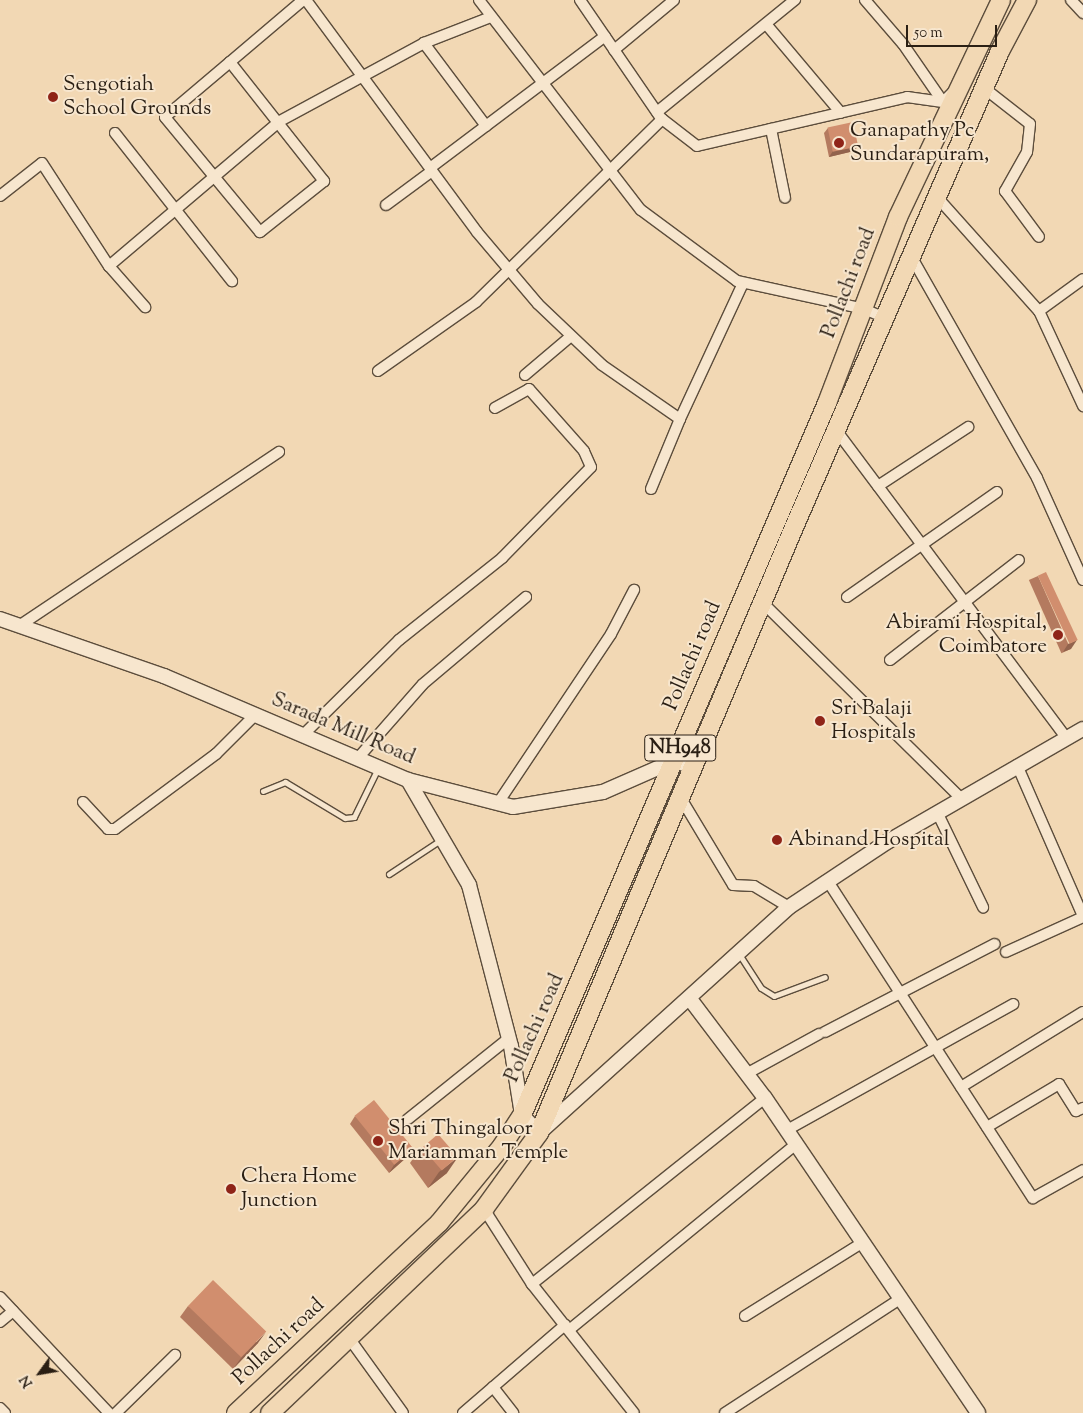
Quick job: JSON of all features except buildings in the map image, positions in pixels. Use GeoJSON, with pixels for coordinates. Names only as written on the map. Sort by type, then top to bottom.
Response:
{"type":"FeatureCollection","features":[{"type":"Feature","properties":{"kind":"highway","name":"Pollachi road"},"geometry":{"type":"LineString","coordinates":[[236,1413],[439,1223],[502,1146],[522,1115],[676,760],[864,309],[898,217],[1001,0]]}},
{"type":"Feature","properties":{"kind":"highway","name":"NH948"},"geometry":{"type":"LineString","coordinates":[[271,1412],[484,1209],[539,1133],[682,800],[836,430],[984,88],[1027,0]]}},
{"type":"Feature","properties":{"kind":"highway"},"geometry":{"type":"LineString","coordinates":[[256,1393],[271,1412]]}},
{"type":"Feature","properties":{"kind":"main road","name":"Sarada Mill Road"},"geometry":{"type":"LineString","coordinates":[[0,619],[164,676],[408,780],[513,807],[603,792],[676,760]]}},
{"type":"Feature","properties":{"kind":"main road"},"geometry":{"type":"LineString","coordinates":[[408,780],[469,885],[509,1038],[522,1115],[539,1133],[790,907],[828,880],[936,812],[1083,729]]}},
{"type":"Feature","properties":{"kind":"main road"},"geometry":{"type":"LineString","coordinates":[[676,760],[694,769]]}},
{"type":"Feature","properties":{"kind":"main road"},"geometry":{"type":"LineString","coordinates":[[690,998],[766,1098],[977,1413]]}},
{"type":"Feature","properties":{"kind":"street"},"geometry":{"type":"LineString","coordinates":[[230,62],[280,121],[324,181],[260,232],[211,177],[165,117],[230,62],[304,0],[431,170],[508,269],[571,336],[602,365],[680,419]]}},
{"type":"Feature","properties":{"kind":"street"},"geometry":{"type":"LineString","coordinates":[[479,0],[542,85],[641,210],[742,283],[864,309],[885,318]]}},
{"type":"Feature","properties":{"kind":"street"},"geometry":{"type":"LineString","coordinates":[[580,0],[660,116],[696,146],[907,97],[943,102]]}},
{"type":"Feature","properties":{"kind":"street"},"geometry":{"type":"LineString","coordinates":[[614,50],[674,0]]}},
{"type":"Feature","properties":{"kind":"street"},"geometry":{"type":"LineString","coordinates":[[378,371],[443,328],[610,172],[660,116],[795,0]]}},
{"type":"Feature","properties":{"kind":"street"},"geometry":{"type":"LineString","coordinates":[[865,0],[903,44],[943,102]]}},
{"type":"Feature","properties":{"kind":"street"},"geometry":{"type":"LineString","coordinates":[[1071,0],[1083,13]]}},
{"type":"Feature","properties":{"kind":"street"},"geometry":{"type":"LineString","coordinates":[[109,266],[211,177],[280,121],[361,75],[424,43],[491,16]]}},
{"type":"Feature","properties":{"kind":"street"},"geometry":{"type":"LineString","coordinates":[[766,24],[841,112]]}},
{"type":"Feature","properties":{"kind":"street"},"geometry":{"type":"LineString","coordinates":[[386,205],[605,36]]}},
{"type":"Feature","properties":{"kind":"street"},"geometry":{"type":"LineString","coordinates":[[424,43],[486,126]]}},
{"type":"Feature","properties":{"kind":"street"},"geometry":{"type":"LineString","coordinates":[[943,102],[958,88]]}},
{"type":"Feature","properties":{"kind":"street"},"geometry":{"type":"LineString","coordinates":[[984,88],[1030,124],[1027,152],[1005,191],[1039,237]]}},
{"type":"Feature","properties":{"kind":"street"},"geometry":{"type":"LineString","coordinates":[[771,129],[785,198]]}},
{"type":"Feature","properties":{"kind":"street"},"geometry":{"type":"LineString","coordinates":[[115,133],[232,280]]}},
{"type":"Feature","properties":{"kind":"street"},"geometry":{"type":"LineString","coordinates":[[0,196],[42,163],[109,266],[144,307]]}},
{"type":"Feature","properties":{"kind":"street"},"geometry":{"type":"LineString","coordinates":[[937,197],[1039,312],[1083,406]]}},
{"type":"Feature","properties":{"kind":"street"},"geometry":{"type":"LineString","coordinates":[[911,256],[1037,478],[1083,580]]}},
{"type":"Feature","properties":{"kind":"street"},"geometry":{"type":"LineString","coordinates":[[1039,312],[1083,279]]}},
{"type":"Feature","properties":{"kind":"street"},"geometry":{"type":"LineString","coordinates":[[651,489],[680,419],[742,283]]}},
{"type":"Feature","properties":{"kind":"street"},"geometry":{"type":"LineString","coordinates":[[525,375],[571,336]]}},
{"type":"Feature","properties":{"kind":"street"},"geometry":{"type":"LineString","coordinates":[[303,735],[399,640],[502,558],[590,467],[584,451],[529,389],[495,408]]}},
{"type":"Feature","properties":{"kind":"street"},"geometry":{"type":"LineString","coordinates":[[878,486],[968,427]]}},
{"type":"Feature","properties":{"kind":"street"},"geometry":{"type":"LineString","coordinates":[[836,430],[923,543],[1066,738]]}},
{"type":"Feature","properties":{"kind":"street"},"geometry":{"type":"LineString","coordinates":[[19,626],[279,452]]}},
{"type":"Feature","properties":{"kind":"street"},"geometry":{"type":"LineString","coordinates":[[847,597],[996,492]]}},
{"type":"Feature","properties":{"kind":"street"},"geometry":{"type":"LineString","coordinates":[[890,660],[1019,560]]}},
{"type":"Feature","properties":{"kind":"street"},"geometry":{"type":"LineString","coordinates":[[498,803],[611,634],[634,590]]}},
{"type":"Feature","properties":{"kind":"street"},"geometry":{"type":"LineString","coordinates":[[358,758],[424,684],[526,597]]}},
{"type":"Feature","properties":{"kind":"street"},"geometry":{"type":"LineString","coordinates":[[763,603],[961,798]]}},
{"type":"Feature","properties":{"kind":"street"},"geometry":{"type":"LineString","coordinates":[[83,802],[108,829],[114,829],[216,754],[255,715]]}},
{"type":"Feature","properties":{"kind":"street"},"geometry":{"type":"LineString","coordinates":[[1006,952],[1083,916],[1017,765]]}},
{"type":"Feature","properties":{"kind":"street"},"geometry":{"type":"LineString","coordinates":[[682,800],[733,885],[754,886],[790,907]]}},
{"type":"Feature","properties":{"kind":"street"},"geometry":{"type":"LineString","coordinates":[[936,812],[983,907]]}},
{"type":"Feature","properties":{"kind":"street"},"geometry":{"type":"LineString","coordinates":[[828,880],[986,1127],[1034,1198],[1083,1170]]}},
{"type":"Feature","properties":{"kind":"street"},"geometry":{"type":"LineString","coordinates":[[748,1074],[822,1033],[995,944]]}},
{"type":"Feature","properties":{"kind":"street"},"geometry":{"type":"LineString","coordinates":[[787,1130],[1013,1004]]}},
{"type":"Feature","properties":{"kind":"street"},"geometry":{"type":"LineString","coordinates":[[961,1087],[1083,1012]]}},
{"type":"Feature","properties":{"kind":"street"},"geometry":{"type":"LineString","coordinates":[[408,1119],[509,1038]]}},
{"type":"Feature","properties":{"kind":"street"},"geometry":{"type":"LineString","coordinates":[[986,1127],[1059,1084],[1076,1111],[1083,1108]]}},
{"type":"Feature","properties":{"kind":"street"},"geometry":{"type":"LineString","coordinates":[[532,1284],[766,1098]]}},
{"type":"Feature","properties":{"kind":"street"},"geometry":{"type":"LineString","coordinates":[[463,1413],[796,1144]]}},
{"type":"Feature","properties":{"kind":"street"},"geometry":{"type":"LineString","coordinates":[[484,1209],[532,1284],[634,1413]]}},
{"type":"Feature","properties":{"kind":"street"},"geometry":{"type":"LineString","coordinates":[[745,1316],[862,1243]]}},
{"type":"Feature","properties":{"kind":"street"},"geometry":{"type":"LineString","coordinates":[[0,1297],[108,1413]]}},
{"type":"Feature","properties":{"kind":"street"},"geometry":{"type":"LineString","coordinates":[[725,1413],[900,1299]]}},
{"type":"Feature","properties":{"kind":"street"},"geometry":{"type":"LineString","coordinates":[[0,1322],[13,1311]]}},
{"type":"Feature","properties":{"kind":"street"},"geometry":{"type":"LineString","coordinates":[[349,1338],[403,1413]]}},
{"type":"Feature","properties":{"kind":"street"},"geometry":{"type":"LineString","coordinates":[[116,1413],[175,1355]]}},
{"type":"Feature","properties":{"kind":"street"},"geometry":{"type":"LineString","coordinates":[[494,1387],[513,1413]]}},
{"type":"Feature","properties":{"kind":"street"},"geometry":{"type":"LineString","coordinates":[[0,1408],[5,1413]]}},
{"type":"Feature","properties":{"kind":"lane"},"geometry":{"type":"LineString","coordinates":[[263,791],[285,782],[345,818],[354,817],[378,767]]}},
{"type":"Feature","properties":{"kind":"lane"},"geometry":{"type":"LineString","coordinates":[[389,874],[443,839]]}},
{"type":"Feature","properties":{"kind":"lane"},"geometry":{"type":"LineString","coordinates":[[738,952],[761,988],[774,996],[824,977]]}},
{"type":"Feature","properties":{"kind":"place","name":"Sengotiah School Grounds"},"geometry":{"type":"Point","coordinates":[53,97]}},
{"type":"Feature","properties":{"kind":"place","name":"Ganapathy Pc Sundarapuram,"},"geometry":{"type":"Point","coordinates":[839,143]}},
{"type":"Feature","properties":{"kind":"place","name":"Abirami Hospital, Coimbatore"},"geometry":{"type":"Point","coordinates":[1058,635]}},
{"type":"Feature","properties":{"kind":"place","name":"Sri Balaji Hospitals"},"geometry":{"type":"Point","coordinates":[820,721]}},
{"type":"Feature","properties":{"kind":"place","name":"Abinand Hospital"},"geometry":{"type":"Point","coordinates":[777,840]}},
{"type":"Feature","properties":{"kind":"place","name":"Shri Thingaloor Mariamman Temple"},"geometry":{"type":"Point","coordinates":[378,1141]}},
{"type":"Feature","properties":{"kind":"place","name":"Chera Home Junction"},"geometry":{"type":"Point","coordinates":[231,1189]}}]}
